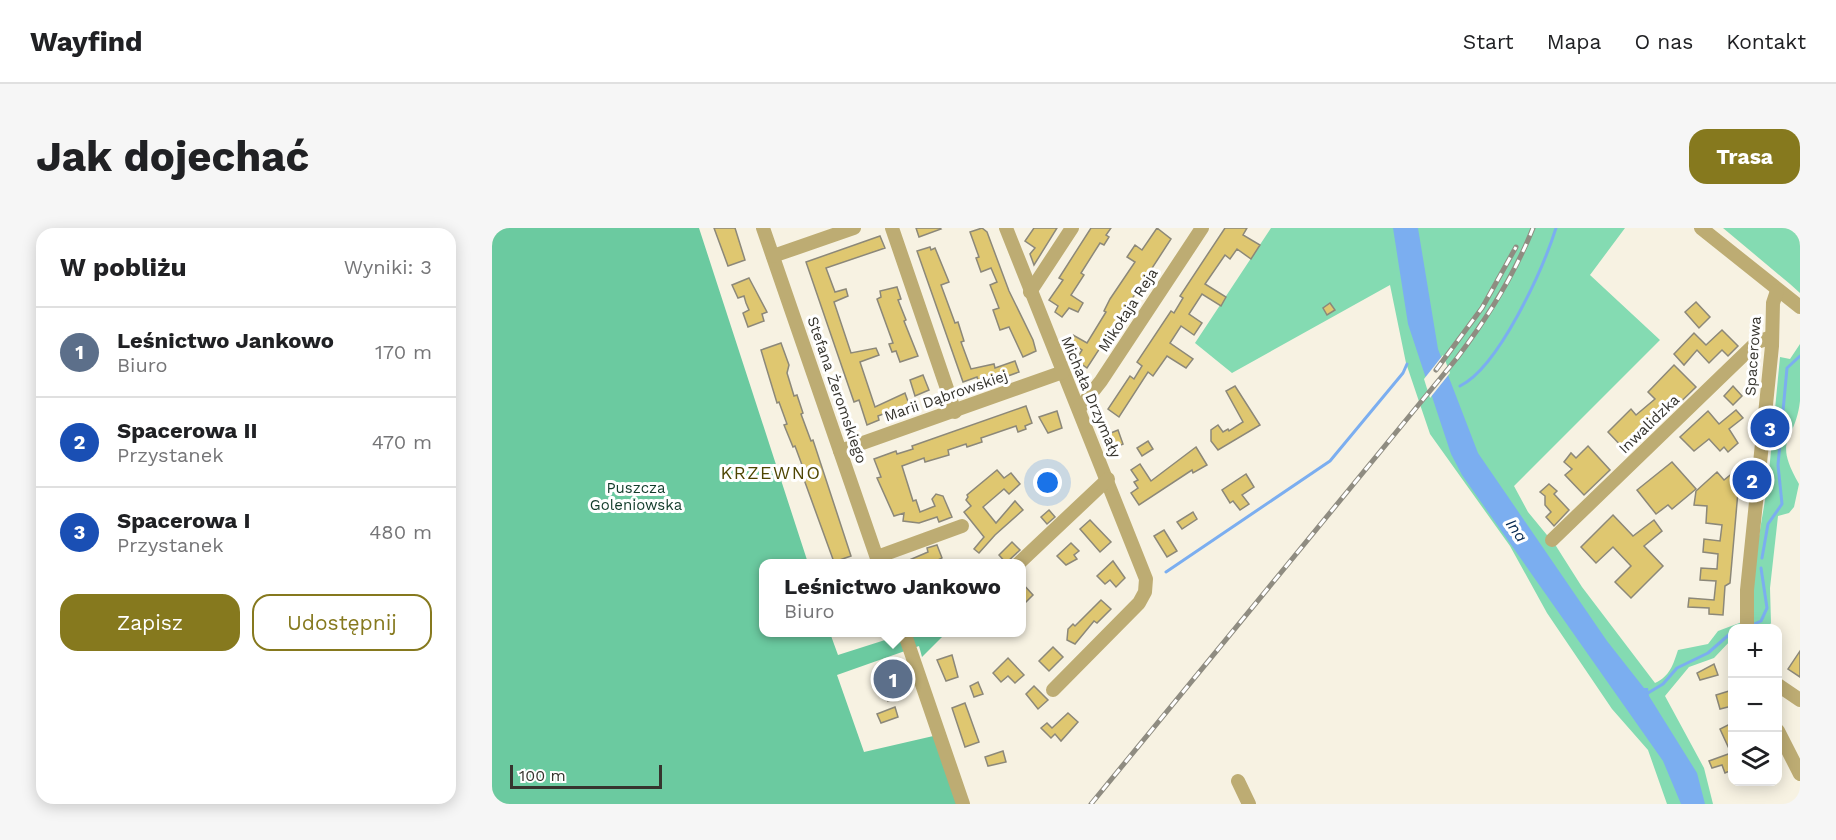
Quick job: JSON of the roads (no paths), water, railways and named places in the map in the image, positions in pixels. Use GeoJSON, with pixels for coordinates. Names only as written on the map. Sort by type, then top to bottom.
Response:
{"type":"FeatureCollection","features":[{"type":"Feature","properties":{"kind":"street","name":"Stefana Żeromskiego"},"geometry":{"type":"LineString","coordinates":[[763,228],[878,559]]}},
{"type":"Feature","properties":{"kind":"street"},"geometry":{"type":"LineString","coordinates":[[773,256],[854,228]]}},
{"type":"Feature","properties":{"kind":"street"},"geometry":{"type":"LineString","coordinates":[[892,228],[955,412]]}},
{"type":"Feature","properties":{"kind":"street","name":"Michała Drzymały"},"geometry":{"type":"LineString","coordinates":[[1006,228],[1146,579],[1145,592],[1139,603],[1053,690]]}},
{"type":"Feature","properties":{"kind":"street"},"geometry":{"type":"LineString","coordinates":[[1030,292],[1072,228]]}},
{"type":"Feature","properties":{"kind":"street","name":"Mikołaja Reja"},"geometry":{"type":"LineString","coordinates":[[1079,409],[1101,381],[1202,228]]}},
{"type":"Feature","properties":{"kind":"street"},"geometry":{"type":"LineString","coordinates":[[1701,228],[1777,291],[1800,307]]}},
{"type":"Feature","properties":{"kind":"street","name":"Spacerowa"},"geometry":{"type":"LineString","coordinates":[[1747,624],[1747,591],[1772,337],[1773,303],[1777,291]]}},
{"type":"Feature","properties":{"kind":"street","name":"Inwalidzka"},"geometry":{"type":"LineString","coordinates":[[1552,540],[1757,342],[1772,337]]}},
{"type":"Feature","properties":{"kind":"street","name":"Marii Dąbrowskiej"},"geometry":{"type":"LineString","coordinates":[[840,451],[1063,372]]}},
{"type":"Feature","properties":{"kind":"street"},"geometry":{"type":"LineString","coordinates":[[1023,559],[1107,479]]}},
{"type":"Feature","properties":{"kind":"street"},"geometry":{"type":"LineString","coordinates":[[880,559],[962,526]]}},
{"type":"Feature","properties":{"kind":"street"},"geometry":{"type":"LineString","coordinates":[[905,637],[963,804]]}},
{"type":"Feature","properties":{"kind":"street"},"geometry":{"type":"LineString","coordinates":[[1782,688],[1797,698]]}},
{"type":"Feature","properties":{"kind":"street"},"geometry":{"type":"LineString","coordinates":[[1782,700],[1797,698]]}},
{"type":"Feature","properties":{"kind":"street"},"geometry":{"type":"LineString","coordinates":[[1779,732],[1800,774]]}},
{"type":"Feature","properties":{"kind":"street"},"geometry":{"type":"LineString","coordinates":[[1238,781],[1249,804]]}},
{"type":"Feature","properties":{"kind":"water","name":"Ina"},"geometry":{"type":"Polygon","coordinates":[[[1393,228],[1418,228],[1438,349],[1478,453],[1607,641],[1644,688],[1648,688],[1649,696],[1697,773],[1705,804],[1681,804],[1663,761],[1462,475],[1451,454],[1408,324],[1393,228]]]}},
{"type":"Feature","properties":{"kind":"waterway"},"geometry":{"type":"LineString","coordinates":[[1460,386],[1475,375],[1490,359],[1518,315],[1541,267],[1556,228]]}},
{"type":"Feature","properties":{"kind":"waterway"},"geometry":{"type":"LineString","coordinates":[[1762,558],[1768,524],[1782,504],[1778,465],[1787,368],[1800,356]]}},
{"type":"Feature","properties":{"kind":"waterway"},"geometry":{"type":"LineString","coordinates":[[1166,572],[1330,461],[1403,373],[1407,364]]}},
{"type":"Feature","properties":{"kind":"waterway"},"geometry":{"type":"LineString","coordinates":[[1754,624],[1761,621],[1767,608],[1761,568]]}},
{"type":"Feature","properties":{"kind":"waterway"},"geometry":{"type":"LineString","coordinates":[[1648,693],[1663,684],[1677,668],[1708,653],[1728,636]]}},
{"type":"Feature","properties":{"kind":"railway"},"geometry":{"type":"LineString","coordinates":[[1091,804],[1457,358],[1500,296],[1533,228]]}},
{"type":"Feature","properties":{"kind":"railway"},"geometry":{"type":"LineString","coordinates":[[1436,370],[1482,308],[1516,247]]}},
{"type":"Feature","properties":{"kind":"place","name":"Spacerowa I"},"geometry":{"type":"Point","coordinates":[1770,428]}},
{"type":"Feature","properties":{"kind":"place","name":"Spacerowa II"},"geometry":{"type":"Point","coordinates":[1752,480]}},
{"type":"Feature","properties":{"kind":"place","name":"Leśnictwo Jankowo"},"geometry":{"type":"Point","coordinates":[893,679]}},
{"type":"Feature","properties":{"kind":"district","name":"KRZEWNO"},"geometry":{"type":"Point","coordinates":[771,473]}},
{"type":"Feature","properties":{"kind":"park label","name":"Puszcza Goleniowska"},"geometry":{"type":"Point","coordinates":[636,496]}}]}
